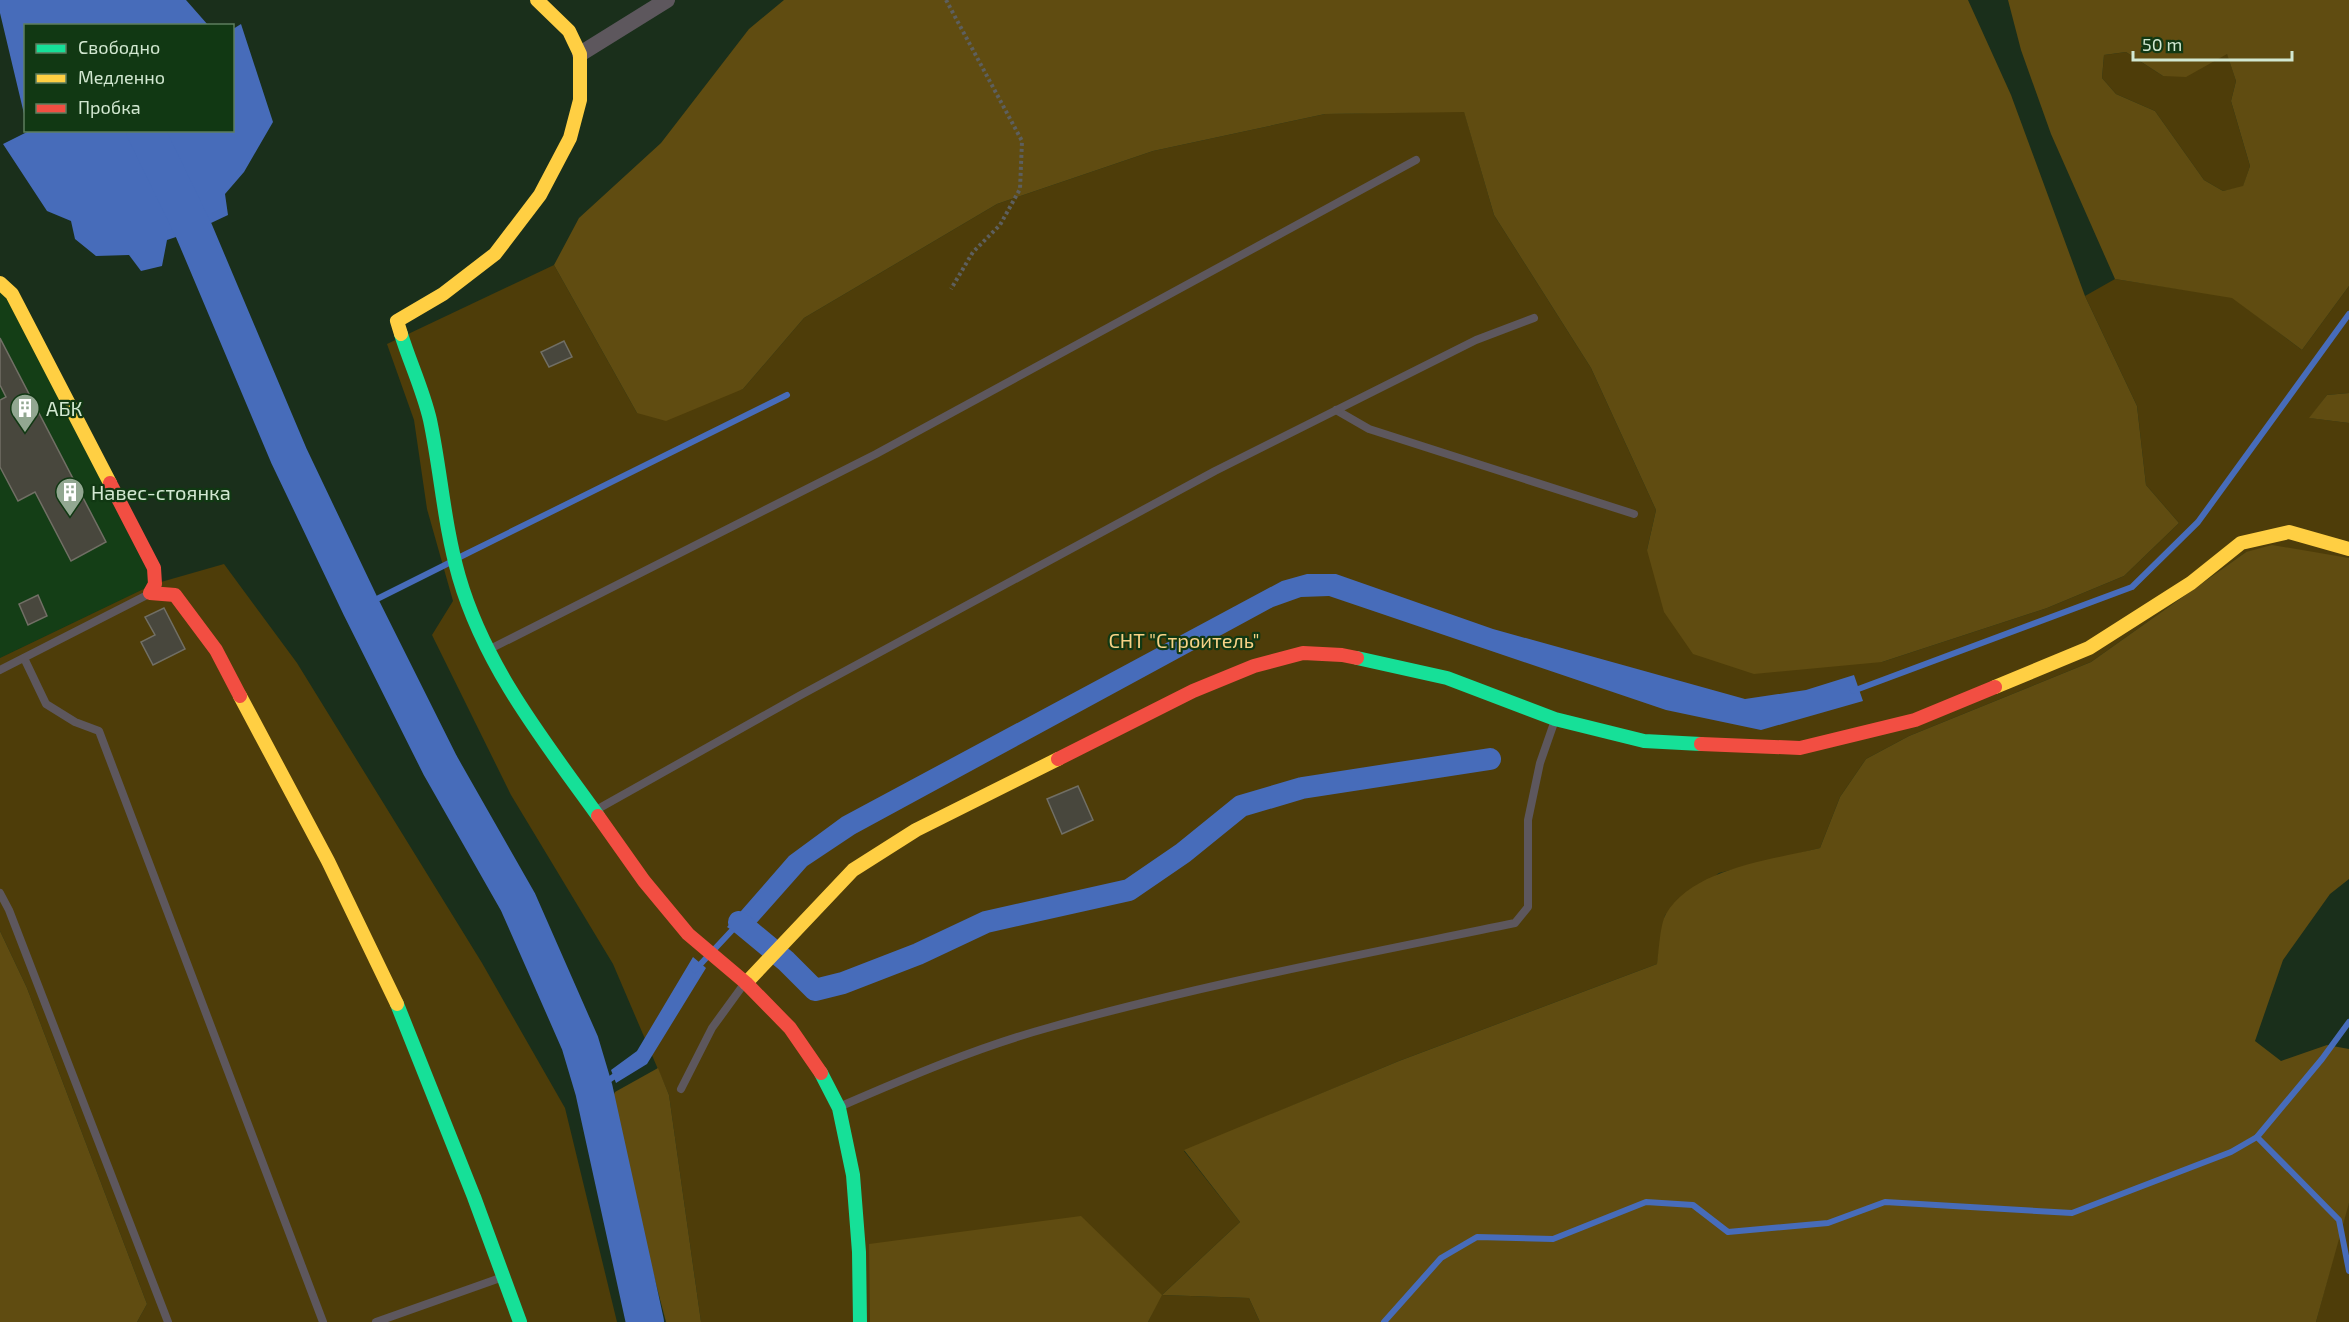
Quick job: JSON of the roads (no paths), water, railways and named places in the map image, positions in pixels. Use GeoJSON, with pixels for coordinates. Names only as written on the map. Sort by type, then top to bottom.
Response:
{"type":"FeatureCollection","features":[{"type":"Feature","properties":{"kind":"street"},"geometry":{"type":"LineString","coordinates":[[537,0],[569,31],[580,54],[580,100],[570,138],[540,195],[495,254],[443,294],[397,321],[406,353],[422,389],[430,421],[446,523],[459,578],[487,650],[516,702],[593,812],[644,881],[688,934],[746,983],[790,1028],[819,1069],[839,1108],[853,1175],[860,1252],[860,1322]]}},
{"type":"Feature","properties":{"kind":"street"},"geometry":{"type":"LineString","coordinates":[[580,54],[667,0]]}},
{"type":"Feature","properties":{"kind":"street"},"geometry":{"type":"LineString","coordinates":[[0,283],[12,294],[154,568],[155,584],[150,593],[175,595],[216,650],[328,861],[397,1004],[474,1197],[520,1322]]}},
{"type":"Feature","properties":{"kind":"street"},"geometry":{"type":"LineString","coordinates":[[746,983],[853,870],[916,830],[1193,691],[1254,666],[1303,653],[1342,655],[1447,678],[1556,718],[1644,741],[1800,748],[1915,720],[2089,648],[2191,583],[2241,543],[2289,532],[2349,549]]}},
{"type":"Feature","properties":{"kind":"lane"},"geometry":{"type":"LineString","coordinates":[[487,650],[876,454],[1416,160]]}},
{"type":"Feature","properties":{"kind":"lane"},"geometry":{"type":"LineString","coordinates":[[593,812],[799,696],[1204,477],[1476,340],[1534,318]]}},
{"type":"Feature","properties":{"kind":"lane"},"geometry":{"type":"LineString","coordinates":[[1336,410],[1369,429],[1634,514]]}},
{"type":"Feature","properties":{"kind":"lane"},"geometry":{"type":"LineString","coordinates":[[0,670],[150,593]]}},
{"type":"Feature","properties":{"kind":"lane"},"geometry":{"type":"LineString","coordinates":[[24,658],[46,704],[75,722],[99,731],[323,1322]]}},
{"type":"Feature","properties":{"kind":"lane"},"geometry":{"type":"LineString","coordinates":[[839,1108],[928,1068],[1050,1027],[1253,978],[1515,923],[1528,907],[1528,820],[1540,763],[1556,718]]}},
{"type":"Feature","properties":{"kind":"lane"},"geometry":{"type":"LineString","coordinates":[[0,893],[9,910],[168,1322]]}},
{"type":"Feature","properties":{"kind":"lane"},"geometry":{"type":"LineString","coordinates":[[681,1089],[712,1028],[746,983]]}},
{"type":"Feature","properties":{"kind":"lane"},"geometry":{"type":"LineString","coordinates":[[376,1322],[503,1277]]}},
{"type":"Feature","properties":{"kind":"water"},"geometry":{"type":"Polygon","coordinates":[[[0,0],[186,0],[207,24],[24,24],[24,114],[0,13],[0,0]]]}},
{"type":"Feature","properties":{"kind":"water"},"geometry":{"type":"Polygon","coordinates":[[[241,24],[273,122],[244,172],[225,194],[228,215],[194,231],[167,240],[162,266],[141,271],[129,255],[96,256],[75,239],[71,221],[47,211],[3,144],[27,132],[234,132],[234,28],[241,24]]]}},
{"type":"Feature","properties":{"kind":"water"},"geometry":{"type":"Polygon","coordinates":[[[1307,574],[1336,574],[1493,629],[1745,699],[1806,690],[1854,675],[1863,701],[1761,730],[1666,710],[1329,596],[1301,597],[1273,607],[855,834],[807,866],[743,938],[727,927],[789,856],[842,817],[1282,581],[1307,574]]]}},
{"type":"Feature","properties":{"kind":"water"},"geometry":{"type":"Polygon","coordinates":[[[693,957],[706,968],[647,1064],[616,1083],[611,1070],[637,1051],[693,957]]]}},
{"type":"Feature","properties":{"kind":"waterway"},"geometry":{"type":"LineString","coordinates":[[146,132],[194,231],[289,456],[440,765],[518,902],[580,1043],[594,1090],[645,1322]]}},
{"type":"Feature","properties":{"kind":"waterway"},"geometry":{"type":"LineString","coordinates":[[1853,691],[2132,587],[2198,522],[2349,314]]}},
{"type":"Feature","properties":{"kind":"waterway"},"geometry":{"type":"LineString","coordinates":[[460,557],[787,395]]}},
{"type":"Feature","properties":{"kind":"waterway"},"geometry":{"type":"LineString","coordinates":[[361,607],[451,562]]}},
{"type":"Feature","properties":{"kind":"waterway"},"geometry":{"type":"LineString","coordinates":[[739,922],[786,961],[815,990],[843,983],[918,954],[986,922],[1129,890],[1183,853],[1241,806],[1302,788],[1490,759]]}},
{"type":"Feature","properties":{"kind":"waterway"},"geometry":{"type":"LineString","coordinates":[[695,970],[737,925]]}},
{"type":"Feature","properties":{"kind":"waterway"},"geometry":{"type":"LineString","coordinates":[[2257,1137],[2322,1059],[2349,1022]]}},
{"type":"Feature","properties":{"kind":"waterway"},"geometry":{"type":"LineString","coordinates":[[594,1090],[619,1073]]}},
{"type":"Feature","properties":{"kind":"waterway"},"geometry":{"type":"LineString","coordinates":[[1384,1322],[1441,1258],[1477,1237],[1553,1239],[1646,1202],[1693,1205],[1728,1232],[1828,1223],[1885,1202],[2072,1213],[2231,1152],[2257,1137],[2339,1220],[2349,1271]]}},
{"type":"Feature","properties":{"kind":"place","name":"АБК"},"geometry":{"type":"Point","coordinates":[25,434]}},
{"type":"Feature","properties":{"kind":"place","name":"Навес-стоянка"},"geometry":{"type":"Point","coordinates":[70,518]}},
{"type":"Feature","properties":{"kind":"park label","name":"СНТ \"Строитель\""},"geometry":{"type":"Point","coordinates":[1184,640]}}]}
